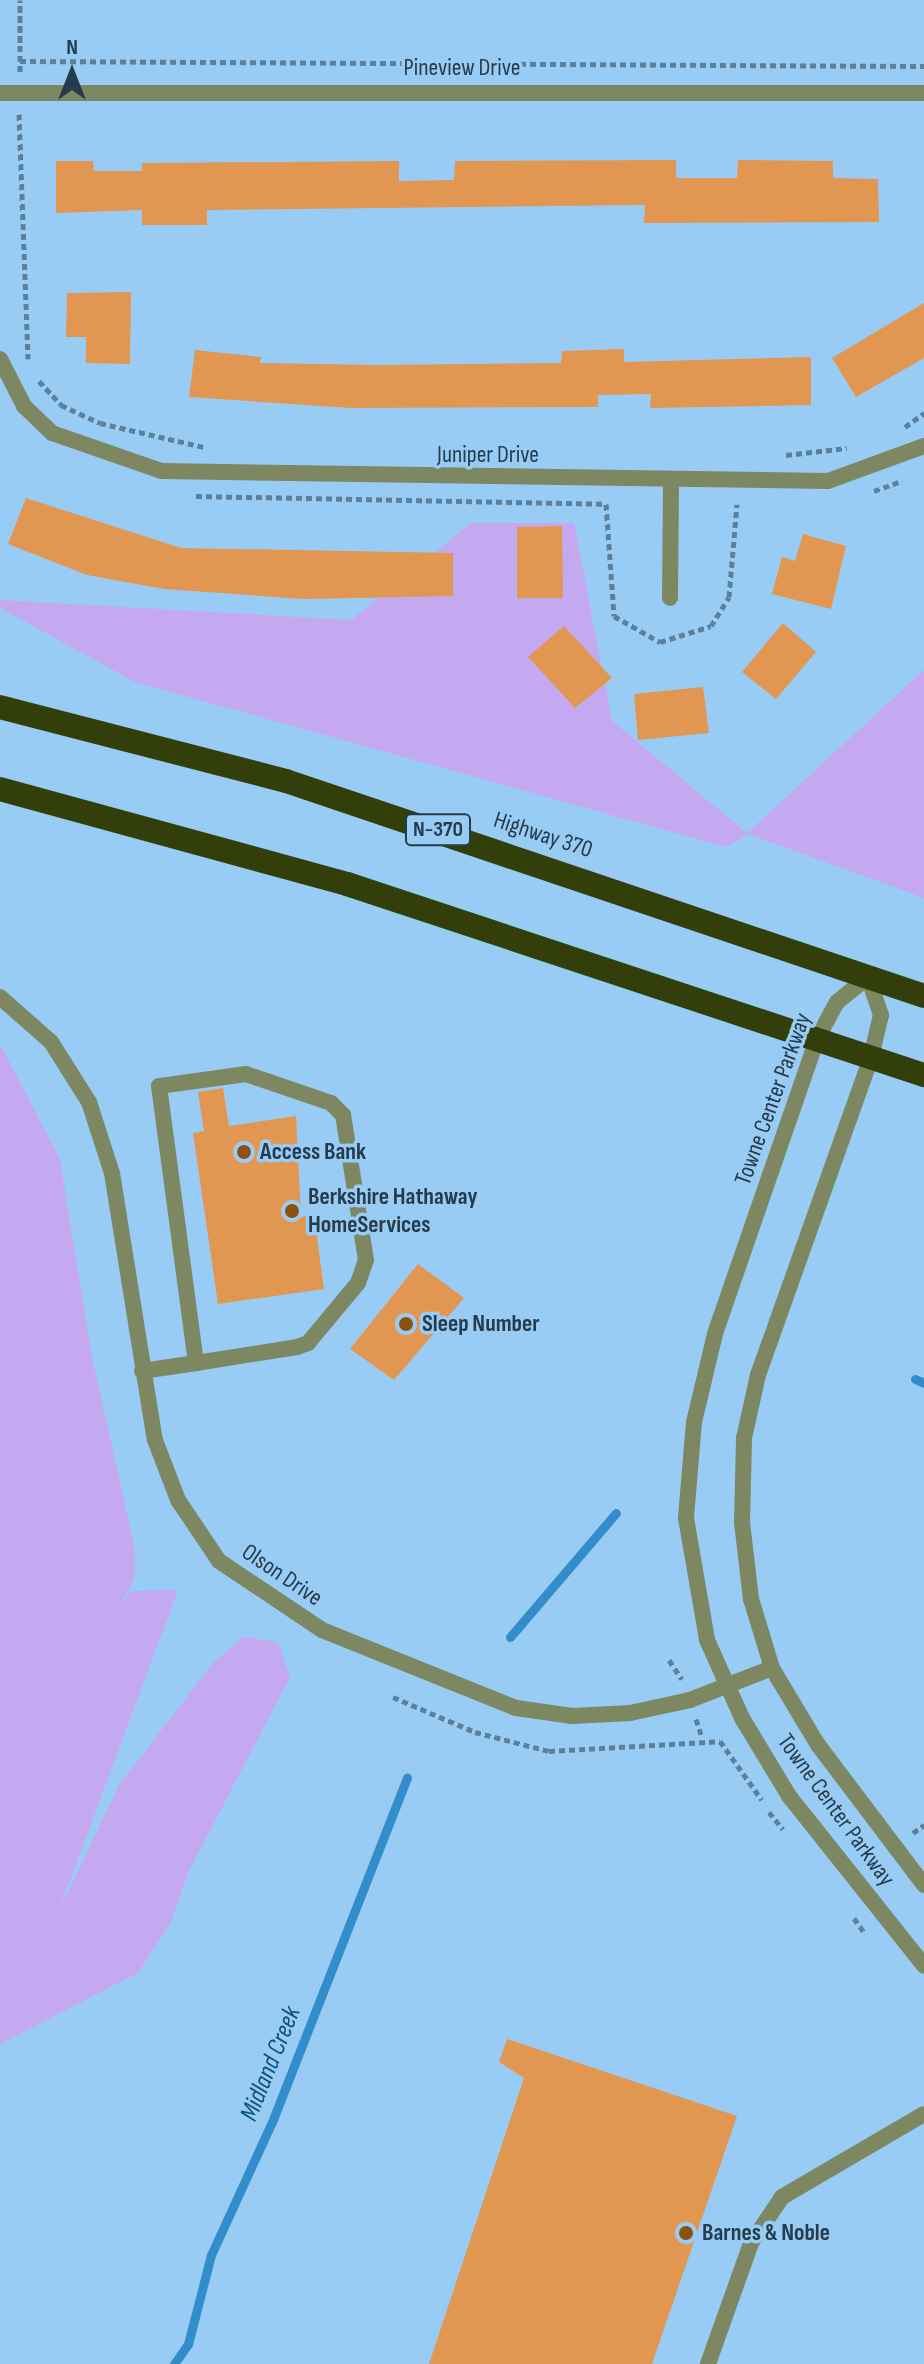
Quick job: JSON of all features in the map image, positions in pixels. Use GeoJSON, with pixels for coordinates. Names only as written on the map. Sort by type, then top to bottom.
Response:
{"type":"FeatureCollection","features":[{"type":"Feature","properties":{"kind":"highway","name":"Highway 370"},"geometry":{"type":"LineString","coordinates":[[0,707],[286,781],[924,996]]}},
{"type":"Feature","properties":{"kind":"highway"},"geometry":{"type":"LineString","coordinates":[[0,789],[347,884],[924,1075]]}},
{"type":"Feature","properties":{"kind":"street","name":"Pineview Drive"},"geometry":{"type":"LineString","coordinates":[[0,93],[924,93]]}},
{"type":"Feature","properties":{"kind":"street","name":"Juniper Drive"},"geometry":{"type":"LineString","coordinates":[[0,359],[24,406],[52,433],[176,473],[828,481],[924,446]]}},
{"type":"Feature","properties":{"kind":"street"},"geometry":{"type":"LineString","coordinates":[[670,598],[671,480]]}},
{"type":"Feature","properties":{"kind":"street","name":"Towne Center Parkway"},"geometry":{"type":"LineString","coordinates":[[924,1885],[818,1745],[772,1668],[746,1566],[744,1438],[773,1326],[871,1057],[881,1015],[868,977],[837,1002],[817,1039],[715,1334],[688,1464],[694,1590],[726,1688],[789,1796],[924,1966]]}},
{"type":"Feature","properties":{"kind":"street","name":"Olson Drive"},"geometry":{"type":"LineString","coordinates":[[0,997],[51,1042],[94,1113],[112,1173],[142,1371],[165,1472],[196,1531],[243,1581],[322,1630],[467,1692],[549,1714],[630,1713],[726,1688],[772,1668]]}},
{"type":"Feature","properties":{"kind":"street"},"geometry":{"type":"LineString","coordinates":[[142,1371],[196,1363],[308,1343],[358,1283],[366,1260],[343,1115],[331,1103],[246,1074],[159,1086],[196,1363]]}},
{"type":"Feature","properties":{"kind":"street"},"geometry":{"type":"LineString","coordinates":[[708,2364],[751,2243],[782,2197],[924,2114]]}},
{"type":"Feature","properties":{"kind":"path"},"geometry":{"type":"LineString","coordinates":[[20,0],[18,93],[23,340],[31,373],[61,405],[100,423],[214,448]]}},
{"type":"Feature","properties":{"kind":"path"},"geometry":{"type":"LineString","coordinates":[[20,61],[924,66]]}},
{"type":"Feature","properties":{"kind":"path"},"geometry":{"type":"LineString","coordinates":[[891,432],[924,413]]}},
{"type":"Feature","properties":{"kind":"path"},"geometry":{"type":"LineString","coordinates":[[778,455],[862,443]]}},
{"type":"Feature","properties":{"kind":"path"},"geometry":{"type":"LineString","coordinates":[[856,495],[912,476]]}},
{"type":"Feature","properties":{"kind":"path"},"geometry":{"type":"LineString","coordinates":[[185,495],[606,504],[614,616],[660,642],[711,626],[729,597],[733,504],[748,504]]}},
{"type":"Feature","properties":{"kind":"path"},"geometry":{"type":"LineString","coordinates":[[913,1833],[924,1825]]}},
{"type":"Feature","properties":{"kind":"shaded area"},"geometry":{"type":"Polygon","coordinates":[[[471,523],[574,523],[612,721],[747,833],[924,670],[924,898],[748,834],[726,847],[135,682],[0,608],[0,600],[351,620],[471,523]]]}},
{"type":"Feature","properties":{"kind":"shaded area"},"geometry":{"type":"Polygon","coordinates":[[[0,1044],[60,1159],[92,1357],[134,1545],[135,1577],[116,1615],[130,1591],[178,1590],[58,1913],[119,1785],[213,1663],[243,1637],[278,1642],[290,1677],[189,1871],[170,1924],[138,1973],[0,2044],[0,1044]]]}},
{"type":"Feature","properties":{"kind":"building"},"geometry":{"type":"Polygon","coordinates":[[[676,160],[676,178],[737,178],[738,160],[833,161],[833,178],[878,179],[879,222],[644,223],[645,205],[207,210],[207,225],[142,225],[142,210],[56,213],[56,161],[93,161],[94,171],[142,171],[142,163],[399,161],[399,181],[454,180],[455,161],[676,160]]]}},
{"type":"Feature","properties":{"kind":"building"},"geometry":{"type":"Polygon","coordinates":[[[131,292],[130,364],[86,363],[86,337],[66,337],[67,293],[131,292]]]}},
{"type":"Feature","properties":{"kind":"building"},"geometry":{"type":"Polygon","coordinates":[[[924,303],[924,358],[856,397],[832,358],[924,303]]]}},
{"type":"Feature","properties":{"kind":"building"},"geometry":{"type":"Polygon","coordinates":[[[624,349],[624,362],[811,357],[811,405],[650,408],[651,394],[598,395],[598,407],[351,408],[189,397],[195,350],[261,357],[260,363],[378,365],[561,363],[562,351],[624,349]]]}},
{"type":"Feature","properties":{"kind":"building"},"geometry":{"type":"Polygon","coordinates":[[[26,498],[181,548],[453,553],[453,596],[304,599],[164,589],[87,575],[8,544],[26,498]]]}},
{"type":"Feature","properties":{"kind":"building"},"geometry":{"type":"Polygon","coordinates":[[[562,526],[563,598],[517,598],[517,527],[562,526]]]}},
{"type":"Feature","properties":{"kind":"building"},"geometry":{"type":"Polygon","coordinates":[[[803,534],[846,546],[831,609],[772,594],[782,557],[795,561],[803,534]]]}},
{"type":"Feature","properties":{"kind":"building"},"geometry":{"type":"Polygon","coordinates":[[[783,623],[816,652],[776,699],[742,672],[783,623]]]}},
{"type":"Feature","properties":{"kind":"building"},"geometry":{"type":"Polygon","coordinates":[[[564,626],[612,678],[575,708],[528,657],[564,626]]]}},
{"type":"Feature","properties":{"kind":"building"},"geometry":{"type":"Polygon","coordinates":[[[703,687],[709,733],[638,740],[634,694],[703,687]]]}},
{"type":"Feature","properties":{"kind":"building"},"geometry":{"type":"Polygon","coordinates":[[[223,1088],[229,1126],[296,1116],[301,1217],[314,1215],[324,1289],[218,1304],[193,1133],[204,1131],[198,1092],[223,1088]]]}},
{"type":"Feature","properties":{"kind":"building","name":"Sleep Number"},"geometry":{"type":"Polygon","coordinates":[[[418,1264],[464,1298],[394,1380],[350,1349],[418,1264]]]}},
{"type":"Feature","properties":{"kind":"building"},"geometry":{"type":"Polygon","coordinates":[[[507,2039],[737,2116],[652,2364],[429,2364],[524,2078],[499,2062],[507,2039]]]}},
{"type":"Feature","properties":{"kind":"waterway","name":"Midland Creek"},"geometry":{"type":"LineString","coordinates":[[915,1379],[924,1383]]}},
{"type":"Feature","properties":{"kind":"waterway","name":"Midland Creek"},"geometry":{"type":"LineString","coordinates":[[510,1637],[616,1513]]}},
{"type":"Feature","properties":{"kind":"waterway","name":"Midland Creek"},"geometry":{"type":"LineString","coordinates":[[174,2364],[188,2344],[211,2255],[272,2122],[407,1778]]}},
{"type":"Feature","properties":{"kind":"place","name":"Access Bank"},"geometry":{"type":"Point","coordinates":[244,1152]}},
{"type":"Feature","properties":{"kind":"place","name":"Berkshire Hathaway HomeServices"},"geometry":{"type":"Point","coordinates":[292,1211]}},
{"type":"Feature","properties":{"kind":"place","name":"Sleep Number"},"geometry":{"type":"Point","coordinates":[406,1324]}},
{"type":"Feature","properties":{"kind":"place","name":"Barnes & Noble"},"geometry":{"type":"Point","coordinates":[686,2233]}}]}
